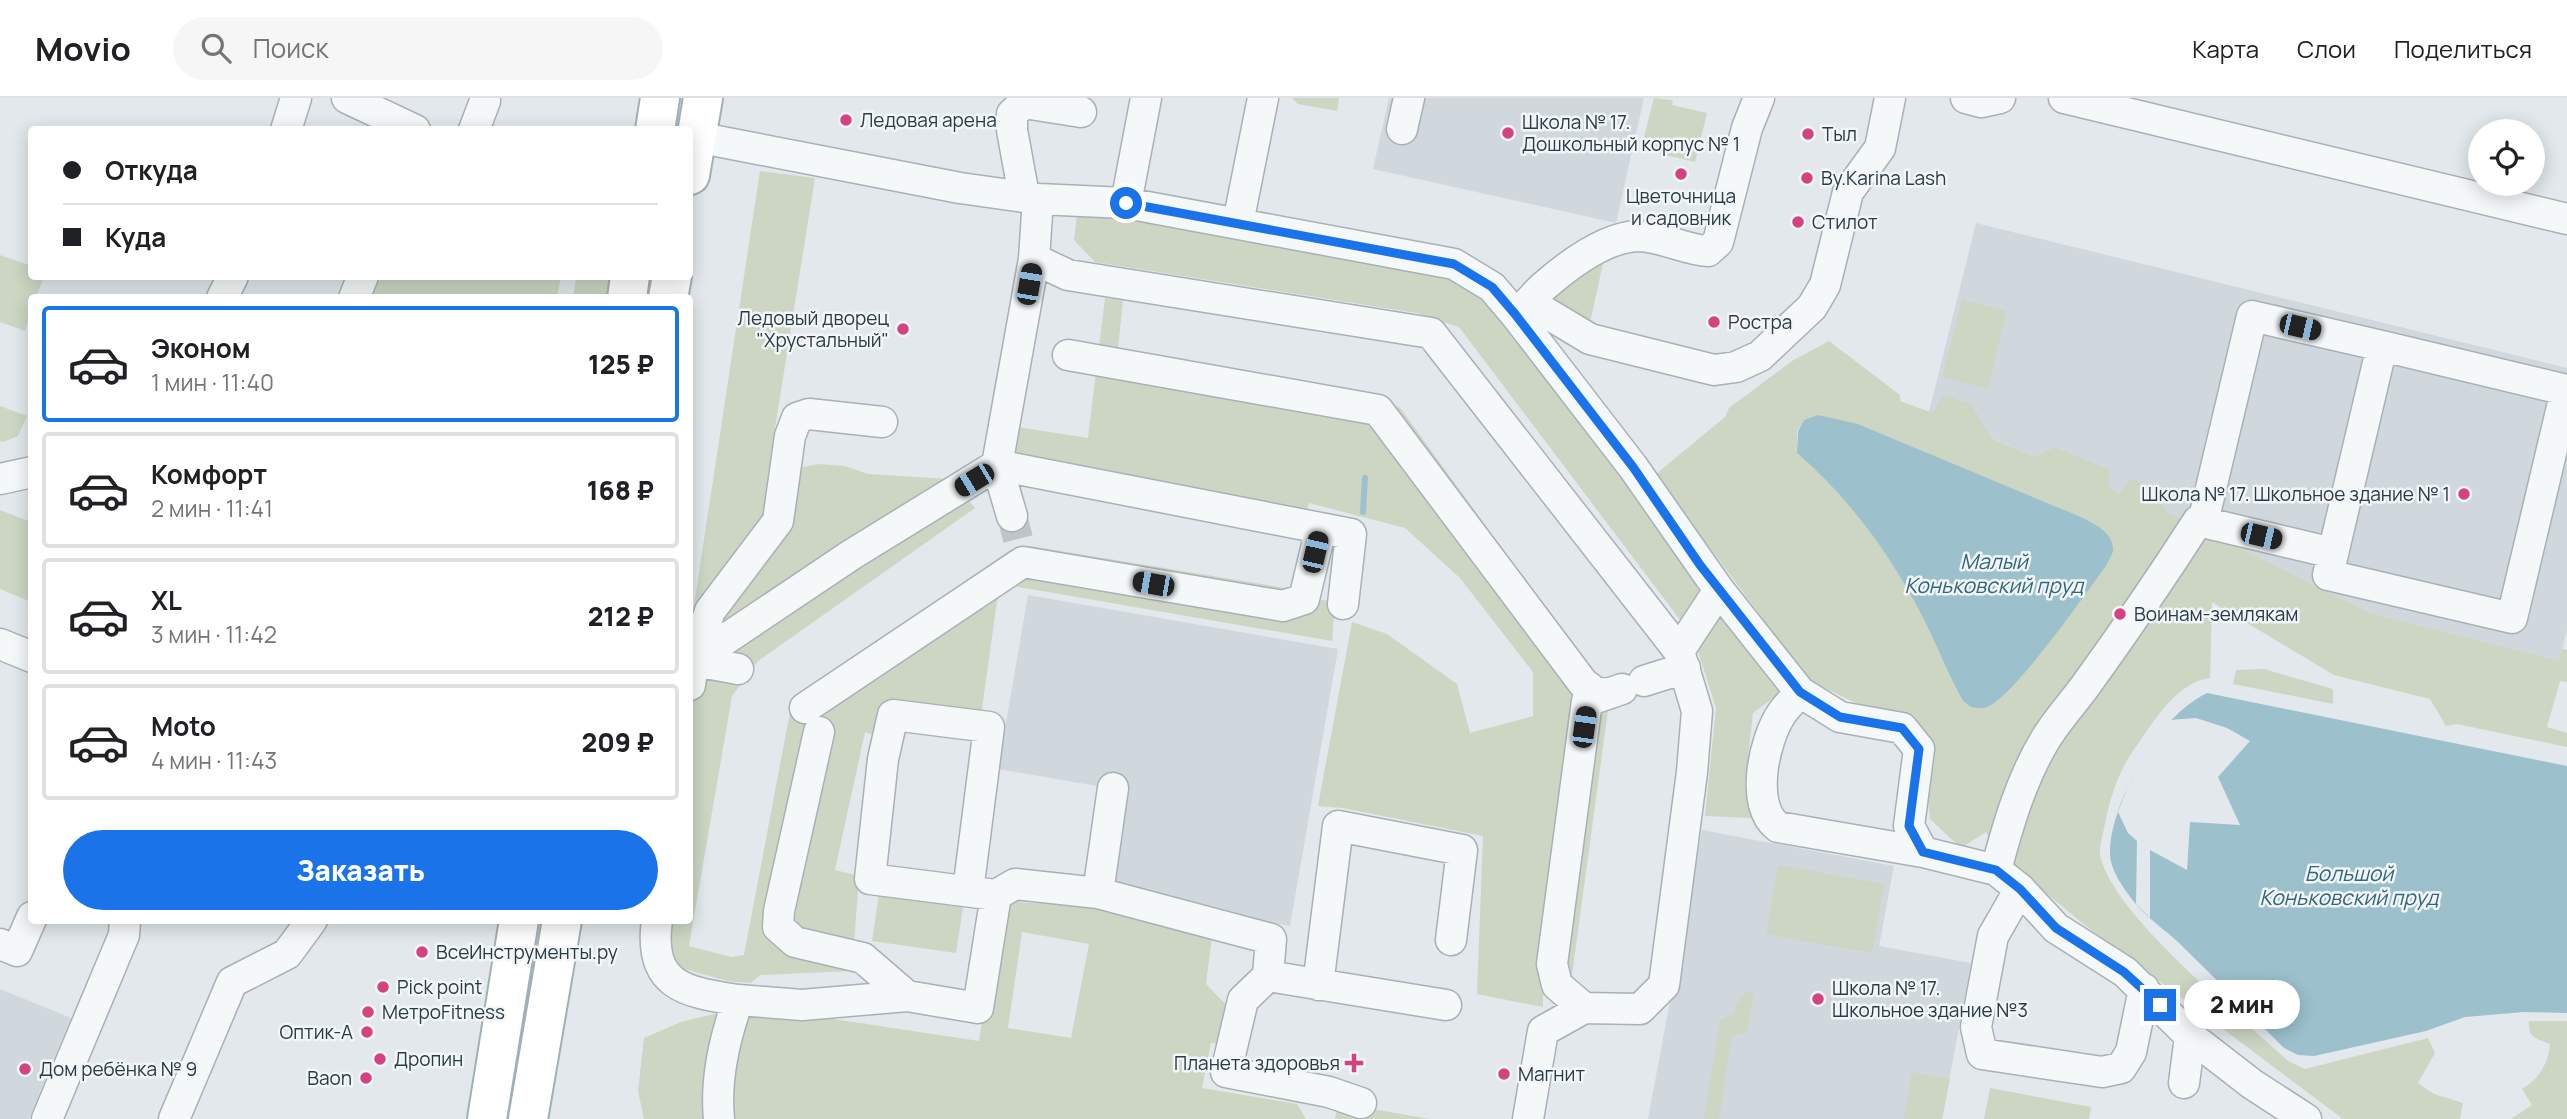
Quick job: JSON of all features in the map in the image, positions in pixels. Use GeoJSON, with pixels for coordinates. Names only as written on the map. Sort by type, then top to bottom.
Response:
{"type":"FeatureCollection","features":[{"type":"Feature","properties":{"kind":"main road"},"geometry":{"type":"LineString","coordinates":[[655,126],[660,98]]}},
{"type":"Feature","properties":{"kind":"main road"},"geometry":{"type":"LineString","coordinates":[[693,156],[703,98]]}},
{"type":"Feature","properties":{"kind":"main road"},"geometry":{"type":"LineString","coordinates":[[487,1119],[518,924]]}},
{"type":"Feature","properties":{"kind":"main road"},"geometry":{"type":"LineString","coordinates":[[528,1119],[561,924]]}},
{"type":"Feature","properties":{"kind":"lane"},"geometry":{"type":"LineString","coordinates":[[287,126],[296,98]]}},
{"type":"Feature","properties":{"kind":"lane"},"geometry":{"type":"LineString","coordinates":[[347,98],[406,126]]}},
{"type":"Feature","properties":{"kind":"lane"},"geometry":{"type":"LineString","coordinates":[[1126,203],[1146,98]]}},
{"type":"Feature","properties":{"kind":"lane"},"geometry":{"type":"LineString","coordinates":[[1238,223],[1263,98]]}},
{"type":"Feature","properties":{"kind":"lane"},"geometry":{"type":"LineString","coordinates":[[1402,129],[1409,98]]}},
{"type":"Feature","properties":{"kind":"lane"},"geometry":{"type":"LineString","coordinates":[[1523,308],[1541,289],[1591,252],[1623,239],[1640,236],[1708,251],[1718,242],[1747,128],[1759,98]]}},
{"type":"Feature","properties":{"kind":"lane"},"geometry":{"type":"LineString","coordinates":[[696,137],[960,188],[1031,198],[1126,203],[1454,264],[1523,308],[1590,340],[1714,370],[1736,367],[1760,356],[1812,307],[1825,285],[1848,192],[1880,148],[1890,98]]}},
{"type":"Feature","properties":{"kind":"lane"},"geometry":{"type":"LineString","coordinates":[[1966,98],[1981,102],[2000,98]]}},
{"type":"Feature","properties":{"kind":"lane"},"geometry":{"type":"LineString","coordinates":[[2064,98],[2148,108],[2567,219]]}},
{"type":"Feature","properties":{"kind":"lane"},"geometry":{"type":"LineString","coordinates":[[476,126],[485,101]]}},
{"type":"Feature","properties":{"kind":"lane"},"geometry":{"type":"LineString","coordinates":[[1018,539],[998,465],[1034,258],[1031,198],[1012,130],[1012,114],[1024,103],[1081,112]]}},
{"type":"Feature","properties":{"kind":"lane"},"geometry":{"type":"LineString","coordinates":[[1034,258],[1068,275],[1431,333],[1682,660],[1697,711],[1691,785],[1664,985],[1640,1009],[1584,1008],[1543,1031],[1528,1119]]}},
{"type":"Feature","properties":{"kind":"lane"},"geometry":{"type":"LineString","coordinates":[[1523,308],[1719,590],[1800,692],[1840,717],[1902,728],[1919,749],[1909,826],[1923,852]]}},
{"type":"Feature","properties":{"kind":"lane"},"geometry":{"type":"LineString","coordinates":[[2203,522],[2252,316],[2382,346],[2566,390],[2512,618],[2328,575],[2382,346]]}},
{"type":"Feature","properties":{"kind":"lane"},"geometry":{"type":"LineString","coordinates":[[1068,355],[1378,410],[1583,683],[1595,692],[1625,688]]}},
{"type":"Feature","properties":{"kind":"lane"},"geometry":{"type":"LineString","coordinates":[[693,663],[710,611],[778,521],[790,436],[797,418],[809,414],[882,422]]}},
{"type":"Feature","properties":{"kind":"lane"},"geometry":{"type":"LineString","coordinates":[[693,668],[850,555],[998,465],[1351,534],[1343,604]]}},
{"type":"Feature","properties":{"kind":"lane"},"geometry":{"type":"LineString","coordinates":[[0,479],[28,473]]}},
{"type":"Feature","properties":{"kind":"lane"},"geometry":{"type":"LineString","coordinates":[[1996,870],[2008,824],[2029,769],[2045,739],[2074,703],[2154,589],[2197,521],[2333,553]]}},
{"type":"Feature","properties":{"kind":"lane"},"geometry":{"type":"LineString","coordinates":[[1018,539],[1283,606],[1304,600],[1321,528]]}},
{"type":"Feature","properties":{"kind":"lane"},"geometry":{"type":"LineString","coordinates":[[907,996],[863,958],[794,942],[778,927],[812,720],[1018,539]]}},
{"type":"Feature","properties":{"kind":"lane"},"geometry":{"type":"LineString","coordinates":[[1584,1008],[1557,985],[1552,964],[1587,701],[1625,688],[1682,660],[1719,590]]}},
{"type":"Feature","properties":{"kind":"lane"},"geometry":{"type":"LineString","coordinates":[[0,644],[28,655]]}},
{"type":"Feature","properties":{"kind":"lane"},"geometry":{"type":"LineString","coordinates":[[693,669],[738,669]]}},
{"type":"Feature","properties":{"kind":"lane"},"geometry":{"type":"LineString","coordinates":[[1800,692],[1780,715],[1768,748],[1760,784],[1770,820],[1778,827],[1923,852],[1996,870],[2020,889],[2056,928],[2124,972],[2144,989],[2190,1036],[2252,1084],[2306,1119]]}},
{"type":"Feature","properties":{"kind":"lane"},"geometry":{"type":"LineString","coordinates":[[656,924],[655,936],[663,972],[676,984],[713,996],[802,1005],[907,996],[978,1008],[982,893],[989,727],[893,715],[883,759],[870,879],[982,893],[1015,884],[1098,893],[1272,939],[1268,976],[1243,1000],[1226,1072],[1329,1092],[1361,1102]]}},
{"type":"Feature","properties":{"kind":"lane"},"geometry":{"type":"LineString","coordinates":[[1098,893],[1113,788]]}},
{"type":"Feature","properties":{"kind":"lane"},"geometry":{"type":"LineString","coordinates":[[1318,985],[1338,825],[1462,850],[1451,940]]}},
{"type":"Feature","properties":{"kind":"lane"},"geometry":{"type":"LineString","coordinates":[[2020,889],[1993,936],[1976,1027],[1982,1054],[2102,1072],[2121,1068],[2131,1052],[2144,989]]}},
{"type":"Feature","properties":{"kind":"lane"},"geometry":{"type":"LineString","coordinates":[[0,944],[17,951],[29,924]]}},
{"type":"Feature","properties":{"kind":"lane"},"geometry":{"type":"LineString","coordinates":[[47,1119],[124,935],[125,924]]}},
{"type":"Feature","properties":{"kind":"lane"},"geometry":{"type":"LineString","coordinates":[[174,1119],[232,982],[287,954],[309,924]]}},
{"type":"Feature","properties":{"kind":"lane"},"geometry":{"type":"LineString","coordinates":[[1268,976],[1447,1005]]}},
{"type":"Feature","properties":{"kind":"lane"},"geometry":{"type":"LineString","coordinates":[[719,1119],[717,1095],[720,1071],[726,1034],[738,1000]]}},
{"type":"Feature","properties":{"kind":"lane"},"geometry":{"type":"LineString","coordinates":[[2184,1083],[2190,1036]]}},
{"type":"Feature","properties":{"kind":"shaded area","name":"Школа № 17. Дошкольный корпус № 1"},"geometry":{"type":"Polygon","coordinates":[[[1389,98],[1644,98],[1616,223],[1373,169],[1389,98]]]}},
{"type":"Feature","properties":{"kind":"shaded area"},"geometry":{"type":"Polygon","coordinates":[[[1976,223],[2567,368],[2567,630],[2559,662],[2370,613],[2166,512],[1929,412],[1976,223]]]}},
{"type":"Feature","properties":{"kind":"shaded area"},"geometry":{"type":"Polygon","coordinates":[[[1028,595],[1338,649],[1290,926],[1105,890],[1120,790],[998,769],[1028,595]]]}},
{"type":"Feature","properties":{"kind":"shaded area","name":"Школа № 17. Школьное здание №3"},"geometry":{"type":"Polygon","coordinates":[[[1702,830],[1894,866],[1879,946],[1971,963],[1942,1119],[1648,1119],[1702,830]]]}},
{"type":"Feature","properties":{"kind":"shaded area","name":"Дом ребёнка № 9"},"geometry":{"type":"Polygon","coordinates":[[[0,989],[71,1018],[29,1119],[0,1119],[0,989]]]}},
{"type":"Feature","properties":{"kind":"green space"},"geometry":{"type":"Polygon","coordinates":[[[1292,98],[1339,98],[1337,111],[1298,104],[1292,98]]]}},
{"type":"Feature","properties":{"kind":"green space"},"geometry":{"type":"Polygon","coordinates":[[[1654,98],[1673,100],[1672,105],[1707,113],[1695,162],[1641,149],[1654,98]]]}},
{"type":"Feature","properties":{"kind":"green space"},"geometry":{"type":"Polygon","coordinates":[[[760,171],[815,178],[771,453],[781,454],[772,511],[693,612],[760,171]]]}},
{"type":"Feature","properties":{"kind":"green space"},"geometry":{"type":"Polygon","coordinates":[[[1126,215],[1449,272],[1490,296],[1784,690],[1753,713],[1745,786],[1758,812],[1750,818],[1705,816],[1716,708],[1699,654],[1684,625],[1459,327],[1417,313],[1095,262],[1074,240],[1077,216],[1126,215]]]}},
{"type":"Feature","properties":{"kind":"green space"},"geometry":{"type":"Polygon","coordinates":[[[0,255],[28,265],[28,280],[43,280],[37,294],[28,294],[28,322],[25,331],[0,322],[0,255]]]}},
{"type":"Feature","properties":{"kind":"green space"},"geometry":{"type":"Polygon","coordinates":[[[1603,263],[1590,323],[1555,309],[1551,297],[1582,274],[1603,263]]]}},
{"type":"Feature","properties":{"kind":"green space"},"geometry":{"type":"Polygon","coordinates":[[[369,280],[560,280],[558,294],[363,294],[369,280]]]}},
{"type":"Feature","properties":{"kind":"green space"},"geometry":{"type":"Polygon","coordinates":[[[576,280],[612,280],[609,294],[574,294],[576,280]]]}},
{"type":"Feature","properties":{"kind":"green space"},"geometry":{"type":"Polygon","coordinates":[[[1105,298],[1123,300],[1118,349],[1382,396],[1401,409],[1602,686],[1608,710],[1572,975],[1543,983],[1543,1007],[1477,994],[1483,836],[1343,808],[1318,806],[1352,622],[1387,634],[1457,684],[1470,733],[1533,716],[1533,672],[1460,578],[1405,528],[1309,503],[1306,516],[1007,459],[1012,426],[1088,438],[1105,298]]]}},
{"type":"Feature","properties":{"kind":"green space"},"geometry":{"type":"Polygon","coordinates":[[[1962,300],[2007,311],[1988,389],[1942,377],[1962,300]]]}},
{"type":"Feature","properties":{"kind":"green space"},"geometry":{"type":"Polygon","coordinates":[[[1829,341],[1900,395],[1900,401],[1933,413],[1943,395],[1971,404],[1992,439],[2036,457],[2054,447],[2110,470],[2109,488],[2120,493],[2132,478],[2156,494],[2167,512],[2370,613],[2559,661],[2562,649],[2567,650],[2567,682],[2560,681],[2547,727],[2567,733],[2567,747],[2457,724],[2446,726],[2430,699],[2334,675],[2212,602],[2210,678],[2198,681],[2177,694],[2159,714],[2124,765],[2107,816],[2100,854],[2109,878],[2127,905],[2180,963],[2288,1061],[2305,1069],[2428,1038],[2435,1053],[2418,1083],[2434,1094],[2463,1103],[2460,1119],[2343,1119],[2086,926],[2001,856],[1986,832],[1961,848],[1930,819],[1922,736],[1809,680],[1655,475],[1725,417],[1729,408],[1792,361],[1829,341]],[[1804,420],[1797,431],[1797,453],[1834,488],[1882,548],[1921,614],[1963,701],[2091,522],[1858,424],[1804,420]]]}},
{"type":"Feature","properties":{"kind":"green space"},"geometry":{"type":"Polygon","coordinates":[[[0,406],[27,416],[18,436],[3,442],[0,441],[0,406]]]}},
{"type":"Feature","properties":{"kind":"green space"},"geometry":{"type":"Polygon","coordinates":[[[819,464],[845,466],[868,474],[949,479],[975,508],[758,661],[732,696],[693,923],[693,668],[718,615],[793,520],[797,468],[819,464]]]}},
{"type":"Feature","properties":{"kind":"green space"},"geometry":{"type":"Polygon","coordinates":[[[0,510],[28,521],[28,601],[0,589],[0,510]]]}},
{"type":"Feature","properties":{"kind":"green space"},"geometry":{"type":"Polygon","coordinates":[[[1030,546],[1291,589],[1320,600],[1335,601],[1332,641],[1007,585],[997,601],[981,716],[876,736],[865,732],[835,870],[859,876],[852,971],[760,975],[751,983],[728,981],[677,967],[669,954],[667,924],[693,924],[689,946],[731,957],[744,955],[790,712],[803,694],[1010,550],[1030,546]]]}},
{"type":"Feature","properties":{"kind":"green space"},"geometry":{"type":"Polygon","coordinates":[[[2264,669],[2333,689],[2333,704],[2233,684],[2236,670],[2264,669]]]}},
{"type":"Feature","properties":{"kind":"green space"},"geometry":{"type":"Polygon","coordinates":[[[1778,865],[1884,884],[1872,953],[1766,934],[1778,865]]]}},
{"type":"Feature","properties":{"kind":"green space"},"geometry":{"type":"Polygon","coordinates":[[[880,887],[964,900],[956,953],[872,941],[880,887]]]}},
{"type":"Feature","properties":{"kind":"green space"},"geometry":{"type":"Polygon","coordinates":[[[1000,901],[1141,910],[1213,928],[1206,984],[1235,1014],[1228,1044],[1211,1043],[1202,1088],[1297,1104],[1306,1119],[644,1119],[638,1091],[644,1038],[681,1022],[747,1006],[979,1041],[1000,901]],[[1022,932],[1008,1028],[1071,1038],[1089,944],[1022,932]]]}},
{"type":"Feature","properties":{"kind":"green space"},"geometry":{"type":"Polygon","coordinates":[[[1747,991],[1754,992],[1747,1032],[1732,1036],[1719,1119],[1704,1119],[1720,1020],[1734,1014],[1736,1004],[1747,991]]]}},
{"type":"Feature","properties":{"kind":"green space"},"geometry":{"type":"Polygon","coordinates":[[[2529,1021],[2567,1021],[2567,1119],[2511,1119],[2532,1105],[2522,1089],[2538,1075],[2549,1051],[2550,1044],[2532,1035],[2529,1021]]]}},
{"type":"Feature","properties":{"kind":"green space"},"geometry":{"type":"Polygon","coordinates":[[[1912,1072],[1950,1079],[1942,1119],[1904,1119],[1912,1072]]]}},
{"type":"Feature","properties":{"kind":"green space"},"geometry":{"type":"Polygon","coordinates":[[[1990,1088],[2091,1107],[2089,1119],[1984,1119],[1990,1088]]]}},
{"type":"Feature","properties":{"kind":"green space"},"geometry":{"type":"Polygon","coordinates":[[[1338,1103],[1430,1119],[1335,1119],[1338,1103]]]}},
{"type":"Feature","properties":{"kind":"water","name":"Малый Коньковский пруд"},"geometry":{"type":"Polygon","coordinates":[[[1818,415],[1858,424],[2079,516],[2095,524],[2108,536],[2113,551],[2106,566],[2031,665],[2014,685],[1987,707],[1971,707],[1963,701],[1921,614],[1882,548],[1834,488],[1797,453],[1798,431],[1804,420],[1818,415]]]}},
{"type":"Feature","properties":{"kind":"water","name":"Большой Коньковский пруд"},"geometry":{"type":"Polygon","coordinates":[[[2207,693],[2567,766],[2567,1013],[2524,1012],[2465,1017],[2426,1031],[2314,1056],[2298,1055],[2284,1048],[2178,942],[2150,919],[2126,891],[2110,858],[2112,832],[2118,812],[2141,763],[2173,718],[2207,693]]]}},
{"type":"Feature","properties":{"kind":"pier"},"geometry":{"type":"Polygon","coordinates":[[[2196,718],[2227,728],[2250,741],[2218,777],[2240,825],[2190,822],[2187,870],[2150,850],[2150,918],[2136,904],[2137,841],[2128,833],[2118,812],[2147,750],[2170,720],[2196,718]]]}},
{"type":"Feature","properties":{"kind":"waterway"},"geometry":{"type":"LineString","coordinates":[[1363,512],[1365,478]]}},
{"type":"Feature","properties":{"kind":"tunnel"},"geometry":{"type":"LineString","coordinates":[[1012,516],[1018,539]]}},
{"type":"Feature","properties":{"kind":"place","name":"Ледовая арена"},"geometry":{"type":"Point","coordinates":[846,120]}},
{"type":"Feature","properties":{"kind":"place","name":"Школа № 17. Дошкольный корпус № 1"},"geometry":{"type":"Point","coordinates":[1508,133]}},
{"type":"Feature","properties":{"kind":"place","name":"Тыл"},"geometry":{"type":"Point","coordinates":[1808,134]}},
{"type":"Feature","properties":{"kind":"place","name":"Цветочница и садовник"},"geometry":{"type":"Point","coordinates":[1681,174]}},
{"type":"Feature","properties":{"kind":"place","name":"By.Karina Lash"},"geometry":{"type":"Point","coordinates":[1807,178]}},
{"type":"Feature","properties":{"kind":"place","name":"Стилот"},"geometry":{"type":"Point","coordinates":[1798,222]}},
{"type":"Feature","properties":{"kind":"place","name":"Ростра"},"geometry":{"type":"Point","coordinates":[1714,322]}},
{"type":"Feature","properties":{"kind":"place","name":"Ледовый дворец \"Хрустальный\""},"geometry":{"type":"Point","coordinates":[903,329]}},
{"type":"Feature","properties":{"kind":"place","name":"Школа № 17. Школьное здание № 1"},"geometry":{"type":"Point","coordinates":[2464,494]}},
{"type":"Feature","properties":{"kind":"place","name":"Воинам-землякам"},"geometry":{"type":"Point","coordinates":[2120,614]}},
{"type":"Feature","properties":{"kind":"place","name":"ВсеИнструменты.ру"},"geometry":{"type":"Point","coordinates":[422,952]}},
{"type":"Feature","properties":{"kind":"place","name":"Pick point"},"geometry":{"type":"Point","coordinates":[383,987]}},
{"type":"Feature","properties":{"kind":"place","name":"Школа № 17. Школьное здание №3"},"geometry":{"type":"Point","coordinates":[1818,999]}},
{"type":"Feature","properties":{"kind":"place","name":"МетроFitness"},"geometry":{"type":"Point","coordinates":[368,1012]}},
{"type":"Feature","properties":{"kind":"place","name":"Оптик-А"},"geometry":{"type":"Point","coordinates":[367,1032]}},
{"type":"Feature","properties":{"kind":"place","name":"Дропин"},"geometry":{"type":"Point","coordinates":[380,1059]}},
{"type":"Feature","properties":{"kind":"place","name":"Планета здоровья"},"geometry":{"type":"Point","coordinates":[1354,1063]}},
{"type":"Feature","properties":{"kind":"place","name":"Дом ребёнка № 9"},"geometry":{"type":"Point","coordinates":[25,1069]}},
{"type":"Feature","properties":{"kind":"place","name":"Магнит"},"geometry":{"type":"Point","coordinates":[1504,1074]}},
{"type":"Feature","properties":{"kind":"place","name":"Baon"},"geometry":{"type":"Point","coordinates":[366,1078]}},
{"type":"Feature","properties":{"kind":"route"},"geometry":{"type":"LineString","coordinates":[[1126,203],[1454,264],[1492,287],[1633,467],[1700,565],[1800,692],[1840,717],[1902,728],[1919,749],[1909,826],[1923,852],[1996,870],[2020,889],[2056,928],[2124,972],[2160,1005]]}}]}
